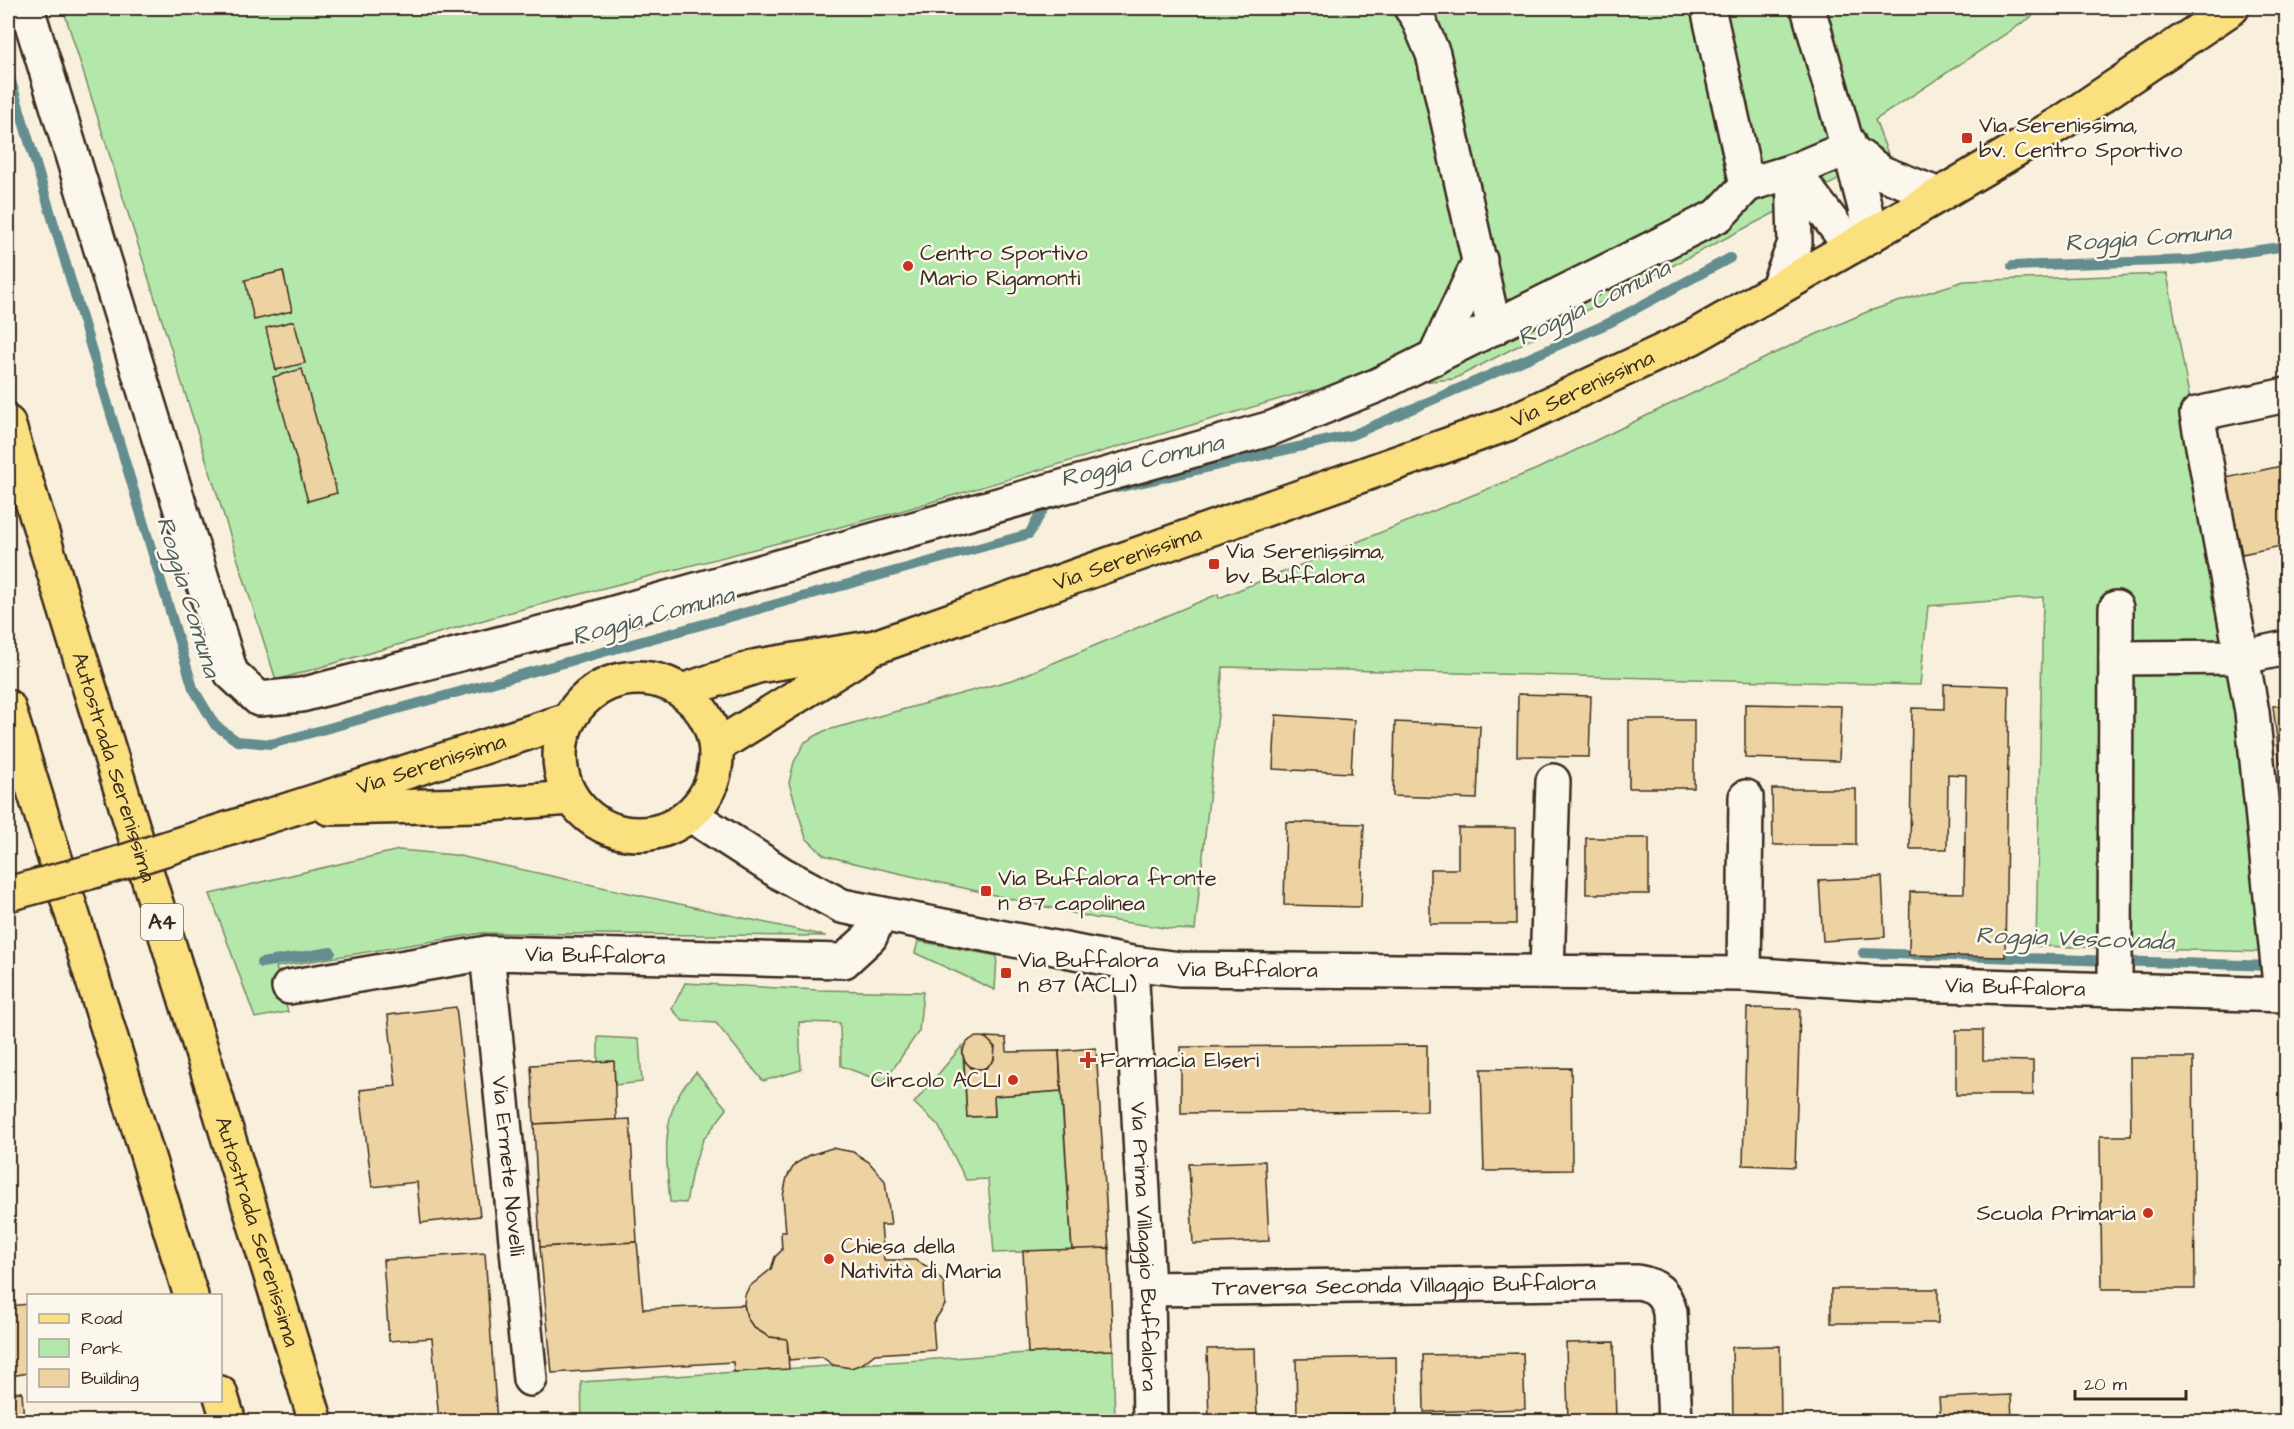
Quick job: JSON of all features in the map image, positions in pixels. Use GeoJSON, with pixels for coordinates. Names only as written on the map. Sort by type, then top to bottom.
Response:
{"type":"FeatureCollection","features":[{"type":"Feature","properties":{"kind":"main road","name":"Via Serenissima"},"geometry":{"type":"LineString","coordinates":[[682,691],[758,666],[875,647],[1507,424],[1693,337],[1860,242],[2064,121],[2232,8]]}},
{"type":"Feature","properties":{"kind":"main road","name":"Autostrada Serenissima"},"geometry":{"type":"LineString","coordinates":[[8,423],[316,1422]]}},
{"type":"Feature","properties":{"kind":"main road","name":"Via Serenissima"},"geometry":{"type":"LineString","coordinates":[[717,746],[875,647]]}},
{"type":"Feature","properties":{"kind":"main road"},"geometry":{"type":"LineString","coordinates":[[640,677],[663,681],[682,691],[699,706],[711,724],[717,746],[716,768],[708,794],[691,815],[667,830],[641,836],[614,832],[590,819],[571,798],[561,773],[560,745],[568,720],[581,702],[598,688],[618,680],[640,677]]}},
{"type":"Feature","properties":{"kind":"main road"},"geometry":{"type":"LineString","coordinates":[[8,707],[189,1294]]}},
{"type":"Feature","properties":{"kind":"main road","name":"Via Serenissima"},"geometry":{"type":"LineString","coordinates":[[8,894],[101,868],[568,720]]}},
{"type":"Feature","properties":{"kind":"main road","name":"Via Serenissima"},"geometry":{"type":"LineString","coordinates":[[294,808],[477,806],[571,798]]}},
{"type":"Feature","properties":{"kind":"main road"},"geometry":{"type":"LineString","coordinates":[[222,1399],[229,1422]]}},
{"type":"Feature","properties":{"kind":"street"},"geometry":{"type":"LineString","coordinates":[[27,8],[231,674],[259,699],[301,695],[568,626],[1260,431],[1378,385],[1719,215],[1747,185],[1793,171],[1848,148]]}},
{"type":"Feature","properties":{"kind":"street"},"geometry":{"type":"LineString","coordinates":[[1411,8],[1418,16],[1433,54],[1494,328]]}},
{"type":"Feature","properties":{"kind":"street"},"geometry":{"type":"LineString","coordinates":[[1708,8],[1747,185]]}},
{"type":"Feature","properties":{"kind":"street"},"geometry":{"type":"LineString","coordinates":[[1808,8],[1865,207],[1860,242]]}},
{"type":"Feature","properties":{"kind":"street"},"geometry":{"type":"LineString","coordinates":[[1832,8],[1848,148],[1882,173],[1939,195]]}},
{"type":"Feature","properties":{"kind":"street"},"geometry":{"type":"LineString","coordinates":[[1793,171],[1860,242]]}},
{"type":"Feature","properties":{"kind":"street"},"geometry":{"type":"LineString","coordinates":[[1777,289],[1795,243],[1793,171]]}},
{"type":"Feature","properties":{"kind":"street"},"geometry":{"type":"LineString","coordinates":[[1434,358],[1480,260]]}},
{"type":"Feature","properties":{"kind":"street"},"geometry":{"type":"LineString","coordinates":[[2284,995],[2276,951],[2252,712],[2197,414],[2286,395]]}},
{"type":"Feature","properties":{"kind":"street"},"geometry":{"type":"LineString","coordinates":[[2115,990],[2116,608]]}},
{"type":"Feature","properties":{"kind":"street"},"geometry":{"type":"LineString","coordinates":[[2116,658],[2243,657],[2286,648]]}},
{"type":"Feature","properties":{"kind":"street"},"geometry":{"type":"LineString","coordinates":[[1547,971],[1553,782]]}},
{"type":"Feature","properties":{"kind":"street"},"geometry":{"type":"LineString","coordinates":[[1744,974],[1746,797]]}},
{"type":"Feature","properties":{"kind":"street","name":"Via Buffalora"},"geometry":{"type":"LineString","coordinates":[[691,815],[782,874],[842,906],[1131,963],[1180,969],[1744,974],[1878,983],[2284,995]]}},
{"type":"Feature","properties":{"kind":"street","name":"Via Buffalora"},"geometry":{"type":"LineString","coordinates":[[289,987],[487,952],[844,961],[870,937],[880,914]]}},
{"type":"Feature","properties":{"kind":"street","name":"Via Ermete Novelli"},"geometry":{"type":"LineString","coordinates":[[487,952],[530,1379]]}},
{"type":"Feature","properties":{"kind":"street","name":"Via Prima Villaggio Buffalora"},"geometry":{"type":"LineString","coordinates":[[1131,963],[1148,1289],[1150,1422]]}},
{"type":"Feature","properties":{"kind":"street","name":"Traversa Seconda Villaggio Buffalora"},"geometry":{"type":"LineString","coordinates":[[1148,1289],[1637,1282],[1652,1284],[1667,1300],[1670,1312],[1675,1422]]}},
{"type":"Feature","properties":{"kind":"green space","name":"Centro Sportivo Mario Rigamonti"},"geometry":{"type":"Polygon","coordinates":[[[63,8],[2045,8],[1875,120],[1888,154],[1454,379],[1307,391],[894,513],[515,611],[276,680],[63,8]]]}},
{"type":"Feature","properties":{"kind":"green space"},"geometry":{"type":"Polygon","coordinates":[[[2167,274],[2247,716],[2263,952],[2036,946],[2043,597],[1928,606],[1920,685],[1223,667],[1195,930],[1095,918],[854,863],[824,855],[806,838],[789,783],[794,762],[805,742],[824,731],[1015,679],[1218,594],[1219,598],[1537,469],[1792,345],[1869,311],[1964,281],[2167,274]]]}},
{"type":"Feature","properties":{"kind":"green space"},"geometry":{"type":"Polygon","coordinates":[[[399,850],[455,855],[826,936],[482,933],[276,967],[288,1012],[255,1018],[210,894],[399,850]]]}},
{"type":"Feature","properties":{"kind":"green space"},"geometry":{"type":"Polygon","coordinates":[[[918,941],[997,956],[995,990],[915,953],[918,941]]]}},
{"type":"Feature","properties":{"kind":"green space"},"geometry":{"type":"Polygon","coordinates":[[[685,983],[818,990],[923,992],[919,1031],[884,1082],[841,1066],[840,1023],[799,1022],[801,1070],[763,1081],[716,1023],[683,1021],[672,1009],[685,983]]]}},
{"type":"Feature","properties":{"kind":"green space"},"geometry":{"type":"Polygon","coordinates":[[[598,1037],[639,1039],[642,1082],[615,1085],[614,1061],[598,1062],[598,1037]]]}},
{"type":"Feature","properties":{"kind":"green space"},"geometry":{"type":"Polygon","coordinates":[[[962,1046],[967,1117],[995,1116],[994,1096],[1061,1091],[1072,1250],[994,1253],[988,1179],[966,1180],[938,1125],[914,1103],[962,1046]]]}},
{"type":"Feature","properties":{"kind":"green space"},"geometry":{"type":"Polygon","coordinates":[[[696,1072],[727,1109],[703,1140],[692,1171],[686,1203],[670,1202],[667,1133],[673,1106],[683,1088],[696,1072]]]}},
{"type":"Feature","properties":{"kind":"green space"},"geometry":{"type":"Polygon","coordinates":[[[1113,1350],[1115,1421],[582,1421],[581,1382],[1028,1353],[1113,1350]]]}},
{"type":"Feature","properties":{"kind":"building"},"geometry":{"type":"Polygon","coordinates":[[[283,271],[292,311],[254,320],[245,280],[283,271]]]}},
{"type":"Feature","properties":{"kind":"building"},"geometry":{"type":"Polygon","coordinates":[[[294,321],[305,363],[276,370],[266,328],[294,321]]]}},
{"type":"Feature","properties":{"kind":"building"},"geometry":{"type":"Polygon","coordinates":[[[302,369],[337,493],[308,501],[273,377],[302,369]]]}},
{"type":"Feature","properties":{"kind":"building"},"geometry":{"type":"Polygon","coordinates":[[[2286,465],[2286,545],[2242,554],[2226,478],[2286,465]]]}},
{"type":"Feature","properties":{"kind":"building"},"geometry":{"type":"Polygon","coordinates":[[[1944,684],[2009,686],[2005,957],[1909,955],[1910,892],[1964,893],[1966,775],[1948,774],[1947,849],[1910,849],[1912,708],[1944,709],[1944,684]]]}},
{"type":"Feature","properties":{"kind":"building"},"geometry":{"type":"Polygon","coordinates":[[[1518,694],[1591,696],[1589,757],[1517,756],[1518,694]]]}},
{"type":"Feature","properties":{"kind":"building"},"geometry":{"type":"Polygon","coordinates":[[[1745,704],[1841,706],[1839,761],[1745,758],[1745,704]]]}},
{"type":"Feature","properties":{"kind":"building"},"geometry":{"type":"Polygon","coordinates":[[[2286,705],[2286,763],[2280,764],[2273,706],[2286,705]]]}},
{"type":"Feature","properties":{"kind":"building"},"geometry":{"type":"Polygon","coordinates":[[[1276,715],[1354,720],[1351,773],[1273,769],[1276,715]]]}},
{"type":"Feature","properties":{"kind":"building"},"geometry":{"type":"Polygon","coordinates":[[[1629,720],[1694,720],[1694,788],[1629,788],[1629,720]]]}},
{"type":"Feature","properties":{"kind":"building"},"geometry":{"type":"Polygon","coordinates":[[[1395,722],[1480,726],[1477,799],[1393,796],[1395,722]]]}},
{"type":"Feature","properties":{"kind":"building"},"geometry":{"type":"Polygon","coordinates":[[[1772,789],[1856,789],[1856,845],[1773,845],[1772,789]]]}},
{"type":"Feature","properties":{"kind":"building"},"geometry":{"type":"Polygon","coordinates":[[[1286,822],[1364,824],[1361,907],[1284,905],[1286,822]]]}},
{"type":"Feature","properties":{"kind":"building"},"geometry":{"type":"Polygon","coordinates":[[[1458,828],[1515,828],[1516,924],[1430,924],[1430,869],[1458,869],[1458,828]]]}},
{"type":"Feature","properties":{"kind":"building"},"geometry":{"type":"Polygon","coordinates":[[[1586,838],[1649,838],[1649,894],[1586,894],[1586,838]]]}},
{"type":"Feature","properties":{"kind":"building"},"geometry":{"type":"Polygon","coordinates":[[[1882,877],[1885,937],[1823,941],[1819,880],[1882,877]]]}},
{"type":"Feature","properties":{"kind":"building"},"geometry":{"type":"Polygon","coordinates":[[[456,1007],[480,1216],[421,1223],[417,1182],[372,1187],[360,1090],[396,1086],[388,1015],[456,1007]]]}},
{"type":"Feature","properties":{"kind":"building"},"geometry":{"type":"Polygon","coordinates":[[[1747,1008],[1800,1009],[1795,1167],[1743,1165],[1747,1008]]]}},
{"type":"Feature","properties":{"kind":"building"},"geometry":{"type":"Polygon","coordinates":[[[1956,1030],[1983,1030],[1983,1060],[2033,1061],[2033,1095],[1956,1095],[1956,1030]]]}},
{"type":"Feature","properties":{"kind":"building"},"geometry":{"type":"Polygon","coordinates":[[[979,1037],[990,1042],[995,1053],[990,1064],[979,1069],[968,1064],[963,1053],[968,1042],[979,1037]]]}},
{"type":"Feature","properties":{"kind":"building","name":"Circolo ACLI"},"geometry":{"type":"Polygon","coordinates":[[[985,1037],[1006,1038],[1007,1052],[1059,1051],[1061,1091],[994,1096],[995,1116],[967,1117],[964,1060],[972,1069],[985,1069],[994,1060],[995,1047],[985,1037]]]}},
{"type":"Feature","properties":{"kind":"building"},"geometry":{"type":"Polygon","coordinates":[[[1427,1045],[1427,1111],[1181,1113],[1181,1047],[1427,1045]]]}},
{"type":"Feature","properties":{"kind":"building"},"geometry":{"type":"Polygon","coordinates":[[[1096,1048],[1109,1248],[1072,1250],[1059,1051],[1096,1048]]]}},
{"type":"Feature","properties":{"kind":"building","name":"Scuola Primaria"},"geometry":{"type":"Polygon","coordinates":[[[2130,1058],[2193,1058],[2195,1289],[2102,1289],[2100,1136],[2131,1136],[2130,1058]]]}},
{"type":"Feature","properties":{"kind":"building"},"geometry":{"type":"Polygon","coordinates":[[[614,1061],[616,1120],[534,1124],[531,1065],[614,1061]]]}},
{"type":"Feature","properties":{"kind":"building"},"geometry":{"type":"Polygon","coordinates":[[[1571,1068],[1572,1170],[1484,1171],[1481,1069],[1571,1068]]]}},
{"type":"Feature","properties":{"kind":"building"},"geometry":{"type":"Polygon","coordinates":[[[630,1119],[637,1242],[540,1247],[534,1124],[630,1119]]]}},
{"type":"Feature","properties":{"kind":"building","name":"Chiesa della Natività di Maria"},"geometry":{"type":"Polygon","coordinates":[[[832,1148],[853,1152],[869,1162],[885,1181],[891,1225],[881,1225],[884,1260],[915,1260],[932,1269],[944,1283],[945,1305],[933,1323],[935,1350],[875,1354],[862,1364],[851,1368],[833,1365],[822,1357],[789,1360],[787,1339],[769,1337],[754,1328],[747,1318],[744,1305],[749,1287],[771,1269],[775,1257],[782,1250],[781,1232],[786,1232],[783,1196],[787,1177],[795,1164],[810,1155],[832,1148]]]}},
{"type":"Feature","properties":{"kind":"building"},"geometry":{"type":"Polygon","coordinates":[[[1265,1161],[1269,1241],[1193,1244],[1189,1164],[1265,1161]]]}},
{"type":"Feature","properties":{"kind":"building"},"geometry":{"type":"Polygon","coordinates":[[[637,1242],[643,1309],[744,1305],[747,1318],[754,1328],[769,1337],[787,1339],[789,1369],[734,1372],[733,1362],[552,1373],[540,1247],[637,1242]]]}},
{"type":"Feature","properties":{"kind":"building"},"geometry":{"type":"Polygon","coordinates":[[[1109,1248],[1113,1350],[1028,1353],[1023,1251],[1109,1248]]]}},
{"type":"Feature","properties":{"kind":"building"},"geometry":{"type":"Polygon","coordinates":[[[485,1253],[497,1422],[439,1422],[432,1338],[389,1341],[383,1260],[485,1253]]]}},
{"type":"Feature","properties":{"kind":"building"},"geometry":{"type":"Polygon","coordinates":[[[8,1288],[10,1306],[27,1304],[27,1373],[11,1376],[8,1356],[8,1288]]]}},
{"type":"Feature","properties":{"kind":"building"},"geometry":{"type":"Polygon","coordinates":[[[1831,1289],[1938,1289],[1938,1323],[1831,1323],[1831,1289]]]}},
{"type":"Feature","properties":{"kind":"building"},"geometry":{"type":"Polygon","coordinates":[[[1614,1342],[1616,1422],[1568,1422],[1566,1343],[1614,1342]]]}},
{"type":"Feature","properties":{"kind":"building"},"geometry":{"type":"Polygon","coordinates":[[[1780,1346],[1781,1422],[1733,1422],[1732,1347],[1780,1346]]]}},
{"type":"Feature","properties":{"kind":"building"},"geometry":{"type":"Polygon","coordinates":[[[1255,1348],[1257,1422],[1209,1422],[1207,1349],[1255,1348]]]}},
{"type":"Feature","properties":{"kind":"building"},"geometry":{"type":"Polygon","coordinates":[[[1523,1353],[1525,1409],[1424,1412],[1423,1355],[1523,1353]]]}},
{"type":"Feature","properties":{"kind":"building"},"geometry":{"type":"Polygon","coordinates":[[[1396,1357],[1397,1414],[1297,1416],[1296,1359],[1396,1357]]]}},
{"type":"Feature","properties":{"kind":"building"},"geometry":{"type":"Polygon","coordinates":[[[22,1392],[24,1422],[8,1422],[8,1393],[22,1392]]]}},
{"type":"Feature","properties":{"kind":"building"},"geometry":{"type":"Polygon","coordinates":[[[2011,1395],[2012,1422],[1941,1422],[1939,1398],[2011,1395]]]}},
{"type":"Feature","properties":{"kind":"waterway","name":"Roggia Comuna"},"geometry":{"type":"LineString","coordinates":[[8,71],[193,688],[215,725],[237,741],[271,744],[1029,534],[1046,505],[1054,503]]}},
{"type":"Feature","properties":{"kind":"waterway","name":"Roggia Comuna"},"geometry":{"type":"LineString","coordinates":[[2012,266],[2192,260],[2286,246]]}},
{"type":"Feature","properties":{"kind":"waterway","name":"Roggia Comuna"},"geometry":{"type":"LineString","coordinates":[[1116,488],[1352,435],[1609,323],[1730,258]]}},
{"type":"Feature","properties":{"kind":"waterway","name":"Roggia Vescovada"},"geometry":{"type":"LineString","coordinates":[[261,963],[331,952]]}},
{"type":"Feature","properties":{"kind":"waterway","name":"Roggia Vescovada"},"geometry":{"type":"LineString","coordinates":[[1863,953],[2274,966]]}},
{"type":"Feature","properties":{"kind":"place","name":"Via Serenissima, bv. Centro Sportivo"},"geometry":{"type":"Point","coordinates":[1967,138]}},
{"type":"Feature","properties":{"kind":"place","name":"Centro Sportivo Mario Rigamonti"},"geometry":{"type":"Point","coordinates":[908,266]}},
{"type":"Feature","properties":{"kind":"place","name":"Via Serenissima, bv. Buffalora"},"geometry":{"type":"Point","coordinates":[1214,564]}},
{"type":"Feature","properties":{"kind":"place","name":"Via Buffalora fronte n 87 capolinea"},"geometry":{"type":"Point","coordinates":[986,891]}},
{"type":"Feature","properties":{"kind":"place","name":"Via Buffalora n 87 (ACLI)"},"geometry":{"type":"Point","coordinates":[1006,973]}},
{"type":"Feature","properties":{"kind":"place","name":"Farmacia Elseri"},"geometry":{"type":"Point","coordinates":[1088,1060]}},
{"type":"Feature","properties":{"kind":"place","name":"Circolo ACLI"},"geometry":{"type":"Point","coordinates":[1013,1080]}},
{"type":"Feature","properties":{"kind":"place","name":"Scuola Primaria"},"geometry":{"type":"Point","coordinates":[2148,1213]}},
{"type":"Feature","properties":{"kind":"place","name":"Chiesa della Natività di Maria"},"geometry":{"type":"Point","coordinates":[829,1259]}}]}
